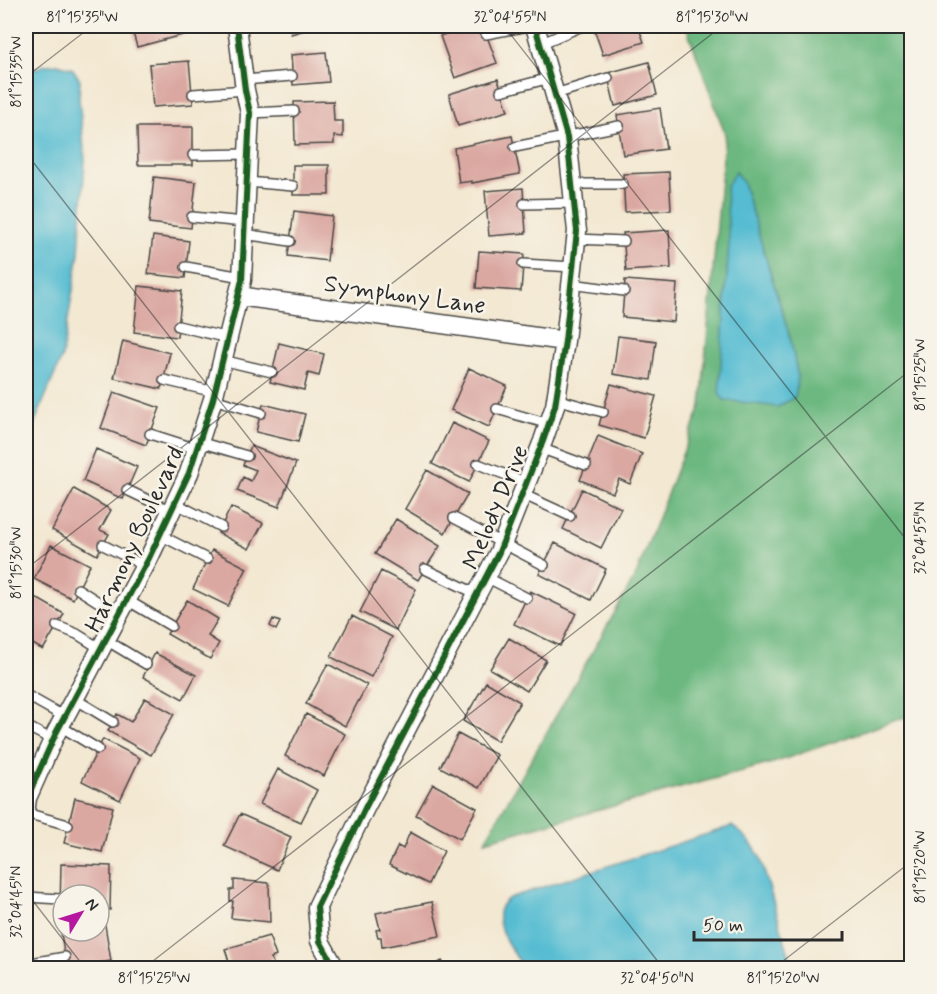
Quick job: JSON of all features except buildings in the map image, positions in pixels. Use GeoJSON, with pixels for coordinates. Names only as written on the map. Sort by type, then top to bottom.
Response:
{"type":"FeatureCollection","features":[{"type":"Feature","properties":{"kind":"street","name":"Harmony Boulevard"},"geometry":{"type":"LineString","coordinates":[[26,805],[59,728],[145,566],[189,473],[214,396],[242,277],[250,113],[237,26]]}},
{"type":"Feature","properties":{"kind":"street","name":"Melody Drive"},"geometry":{"type":"LineString","coordinates":[[335,969],[320,941],[317,907],[370,798],[503,543],[549,424],[556,399],[577,231],[567,137],[535,26]]}},
{"type":"Feature","properties":{"kind":"street","name":"Symphony Lane"},"geometry":{"type":"LineString","coordinates":[[238,296],[565,340]]}},
{"type":"Feature","properties":{"kind":"lane"},"geometry":{"type":"LineString","coordinates":[[486,34],[529,26]]}},
{"type":"Feature","properties":{"kind":"lane"},"geometry":{"type":"LineString","coordinates":[[540,44],[582,26]]}},
{"type":"Feature","properties":{"kind":"lane"},"geometry":{"type":"LineString","coordinates":[[193,94],[292,76]]}},
{"type":"Feature","properties":{"kind":"lane"},"geometry":{"type":"LineString","coordinates":[[501,91],[608,78]]}},
{"type":"Feature","properties":{"kind":"lane"},"geometry":{"type":"LineString","coordinates":[[250,113],[294,111]]}},
{"type":"Feature","properties":{"kind":"lane"},"geometry":{"type":"LineString","coordinates":[[515,147],[619,126]]}},
{"type":"Feature","properties":{"kind":"lane"},"geometry":{"type":"LineString","coordinates":[[193,155],[248,154]]}},
{"type":"Feature","properties":{"kind":"lane"},"geometry":{"type":"LineString","coordinates":[[247,182],[293,186]]}},
{"type":"Feature","properties":{"kind":"lane"},"geometry":{"type":"LineString","coordinates":[[572,184],[623,184]]}},
{"type":"Feature","properties":{"kind":"lane"},"geometry":{"type":"LineString","coordinates":[[524,204],[574,203]]}},
{"type":"Feature","properties":{"kind":"lane"},"geometry":{"type":"LineString","coordinates":[[192,217],[290,241]]}},
{"type":"Feature","properties":{"kind":"lane"},"geometry":{"type":"LineString","coordinates":[[576,239],[624,241]]}},
{"type":"Feature","properties":{"kind":"lane"},"geometry":{"type":"LineString","coordinates":[[523,264],[572,275],[624,291]]}},
{"type":"Feature","properties":{"kind":"lane"},"geometry":{"type":"LineString","coordinates":[[186,267],[242,277]]}},
{"type":"Feature","properties":{"kind":"lane"},"geometry":{"type":"LineString","coordinates":[[178,326],[228,338]]}},
{"type":"Feature","properties":{"kind":"lane"},"geometry":{"type":"LineString","coordinates":[[222,360],[272,372]]}},
{"type":"Feature","properties":{"kind":"lane"},"geometry":{"type":"LineString","coordinates":[[164,380],[261,413]]}},
{"type":"Feature","properties":{"kind":"lane"},"geometry":{"type":"LineString","coordinates":[[556,399],[603,412]]}},
{"type":"Feature","properties":{"kind":"lane"},"geometry":{"type":"LineString","coordinates":[[497,409],[549,424]]}},
{"type":"Feature","properties":{"kind":"lane"},"geometry":{"type":"LineString","coordinates":[[150,434],[247,456]]}},
{"type":"Feature","properties":{"kind":"lane"},"geometry":{"type":"LineString","coordinates":[[540,448],[586,465]]}},
{"type":"Feature","properties":{"kind":"lane"},"geometry":{"type":"LineString","coordinates":[[478,464],[570,516]]}},
{"type":"Feature","properties":{"kind":"lane"},"geometry":{"type":"LineString","coordinates":[[127,490],[221,527]]}},
{"type":"Feature","properties":{"kind":"lane"},"geometry":{"type":"LineString","coordinates":[[454,518],[544,565]]}},
{"type":"Feature","properties":{"kind":"lane"},"geometry":{"type":"LineString","coordinates":[[160,535],[207,560]]}},
{"type":"Feature","properties":{"kind":"lane"},"geometry":{"type":"LineString","coordinates":[[103,545],[145,566]]}},
{"type":"Feature","properties":{"kind":"lane"},"geometry":{"type":"LineString","coordinates":[[425,569],[477,594]]}},
{"type":"Feature","properties":{"kind":"lane"},"geometry":{"type":"LineString","coordinates":[[486,577],[527,598]]}},
{"type":"Feature","properties":{"kind":"lane"},"geometry":{"type":"LineString","coordinates":[[78,589],[171,626]]}},
{"type":"Feature","properties":{"kind":"lane"},"geometry":{"type":"LineString","coordinates":[[57,627],[104,644],[146,664]]}},
{"type":"Feature","properties":{"kind":"lane"},"geometry":{"type":"LineString","coordinates":[[26,696],[59,728],[98,749]]}},
{"type":"Feature","properties":{"kind":"lane"},"geometry":{"type":"LineString","coordinates":[[75,699],[113,722]]}},
{"type":"Feature","properties":{"kind":"lane"},"geometry":{"type":"LineString","coordinates":[[26,726],[59,728]]}},
{"type":"Feature","properties":{"kind":"lane"},"geometry":{"type":"LineString","coordinates":[[26,805],[68,825]]}},
{"type":"Feature","properties":{"kind":"lane"},"geometry":{"type":"LineString","coordinates":[[26,897],[51,898]]}},
{"type":"Feature","properties":{"kind":"lane"},"geometry":{"type":"LineString","coordinates":[[26,964],[64,957]]}},
{"type":"Feature","properties":{"kind":"green space"},"geometry":{"type":"Polygon","coordinates":[[[686,26],[911,26],[911,715],[776,762],[485,841],[636,575],[701,406],[725,134],[686,26]]]}},
{"type":"Feature","properties":{"kind":"water"},"geometry":{"type":"Polygon","coordinates":[[[58,64],[73,69],[80,80],[79,99],[85,160],[79,253],[62,357],[26,443],[26,71],[45,65],[58,64]]]}},
{"type":"Feature","properties":{"kind":"water"},"geometry":{"type":"Polygon","coordinates":[[[735,172],[743,182],[791,341],[798,377],[795,397],[778,407],[724,400],[719,394],[729,242],[726,188],[735,172]]]}},
{"type":"Feature","properties":{"kind":"water"},"geometry":{"type":"Polygon","coordinates":[[[732,826],[748,839],[760,857],[793,968],[524,968],[509,946],[501,929],[499,913],[502,905],[509,898],[732,826]]]}},
{"type":"Feature","properties":{"kind":"cycle path"},"geometry":{"type":"LineString","coordinates":[[26,806],[27,798],[56,733],[149,558],[189,473],[213,399],[242,280],[250,113],[237,26]]}},
{"type":"Feature","properties":{"kind":"cycle path"},"geometry":{"type":"LineString","coordinates":[[335,968],[320,941],[317,907],[365,808],[499,552],[555,406],[565,341],[577,231],[567,137],[535,26]]}}]}
